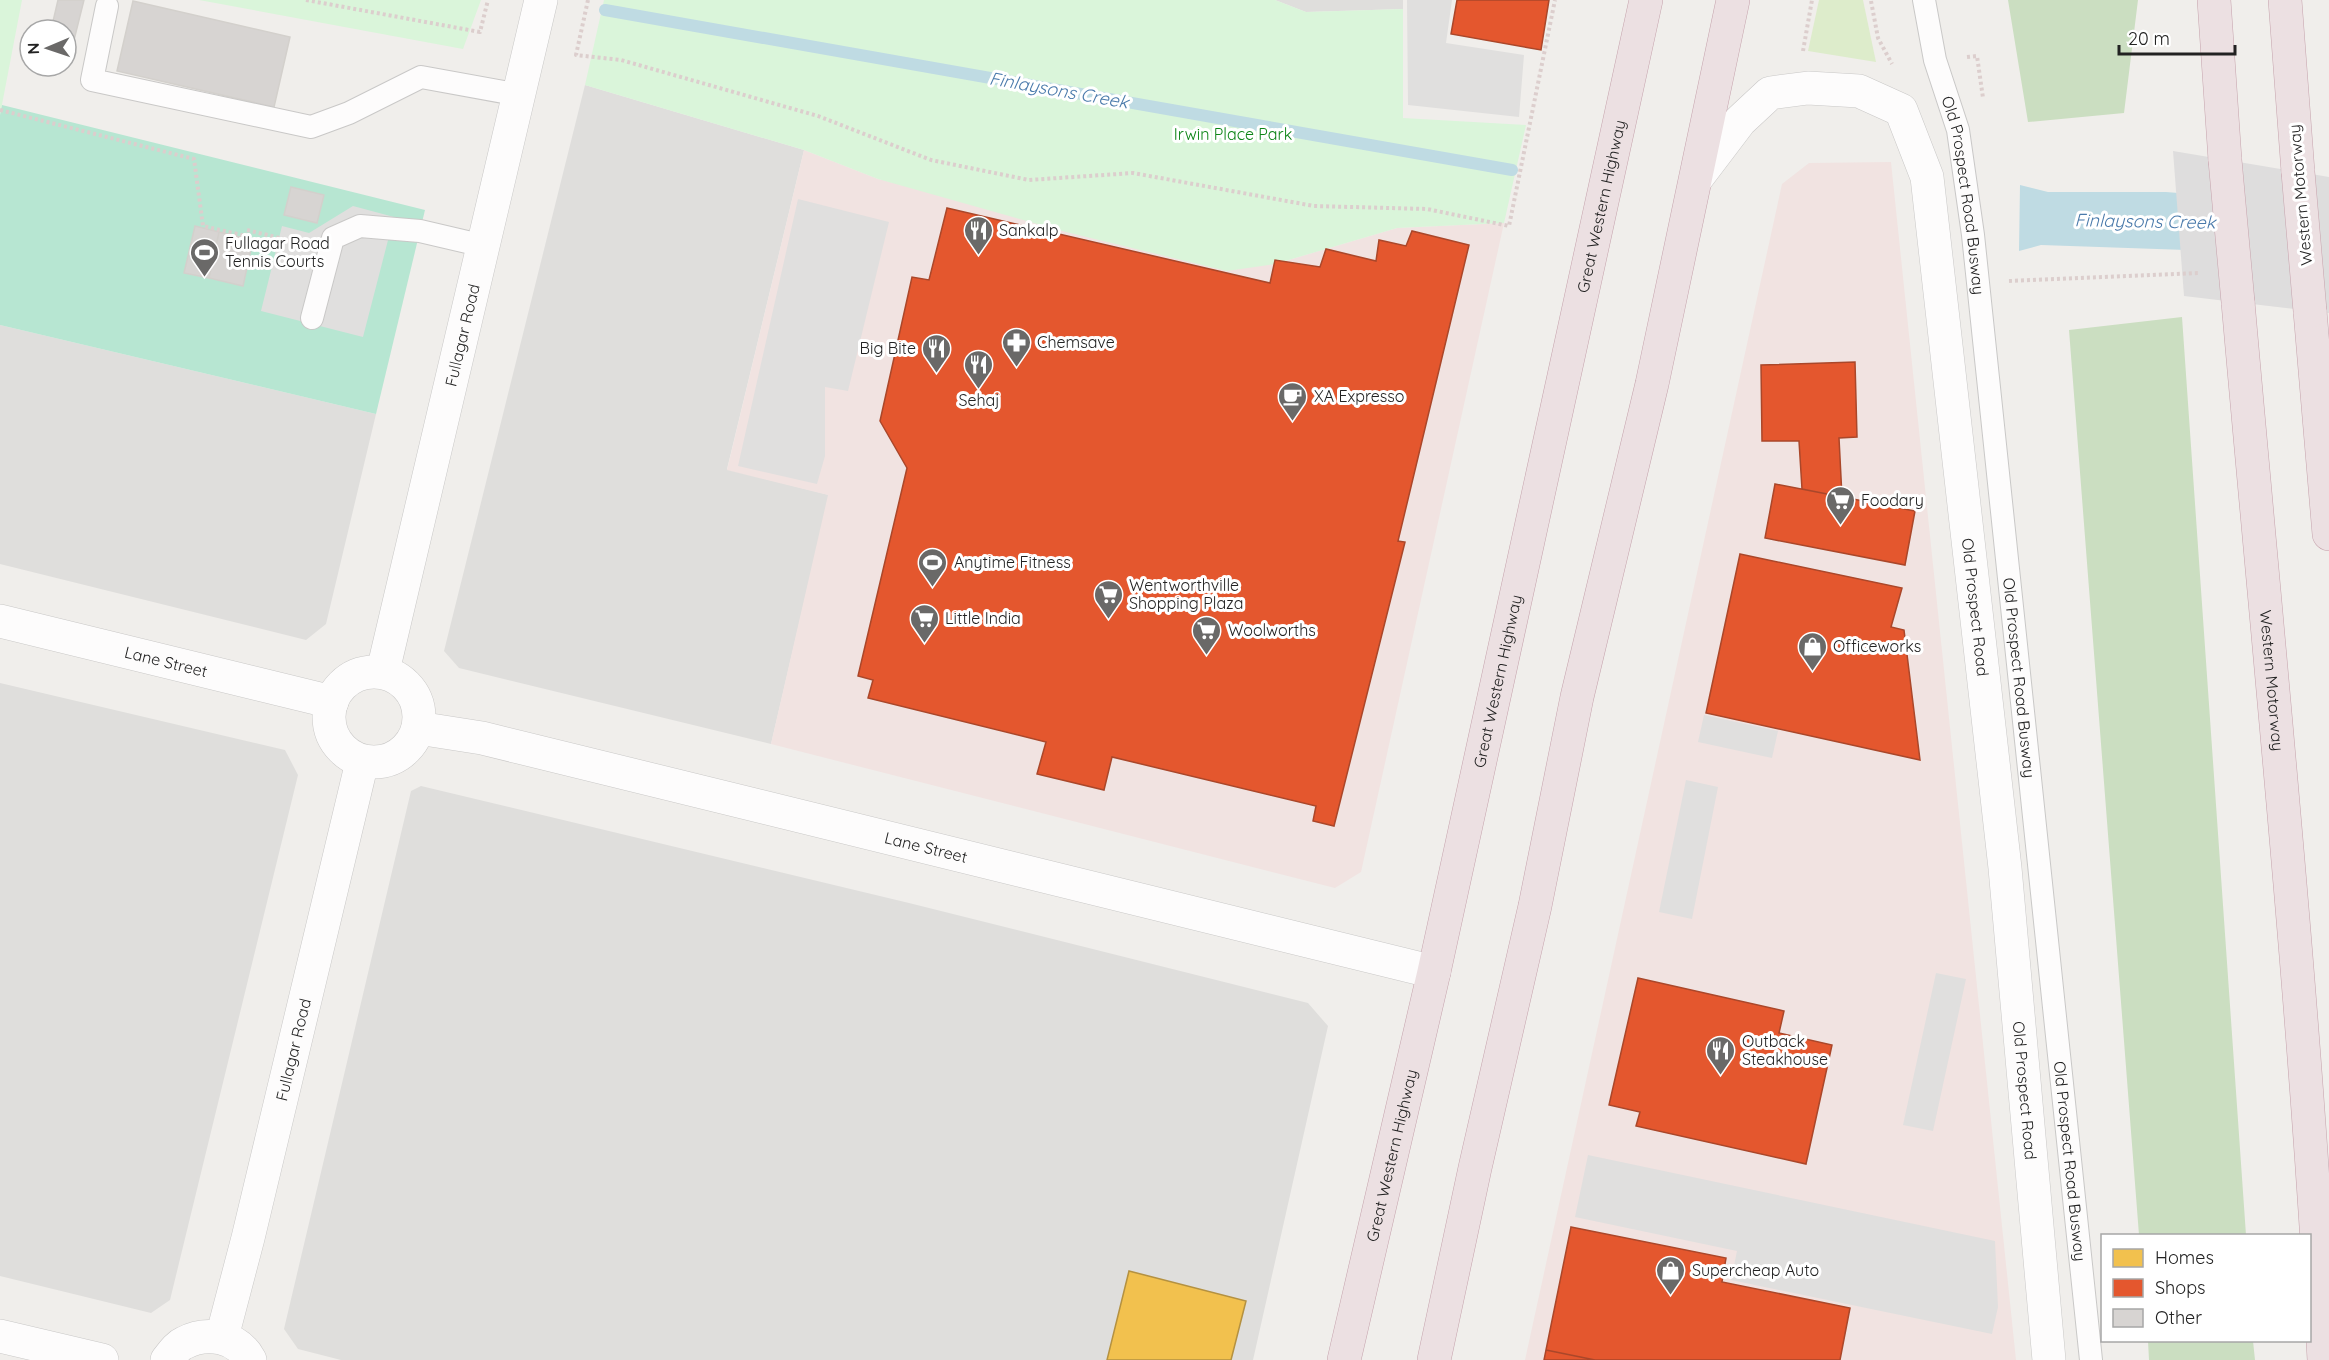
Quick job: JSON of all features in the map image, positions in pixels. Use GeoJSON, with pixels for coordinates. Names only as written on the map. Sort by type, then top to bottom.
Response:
{"type":"FeatureCollection","features":[{"type":"Feature","properties":{"kind":"highway","name":"Great Western Highway"},"geometry":{"type":"LineString","coordinates":[[1344,1360],[1434,972],[1646,0]]}},
{"type":"Feature","properties":{"kind":"highway"},"geometry":{"type":"LineString","coordinates":[[1434,1360],[1535,906],[1577,697],[1652,384],[1733,0]]}},
{"type":"Feature","properties":{"kind":"highway","name":"Western Motorway"},"geometry":{"type":"LineString","coordinates":[[2214,0],[2225,159],[2298,978],[2314,1179],[2324,1360]]}},
{"type":"Feature","properties":{"kind":"highway","name":"Western Motorway"},"geometry":{"type":"LineString","coordinates":[[2285,0],[2329,534]]}},
{"type":"Feature","properties":{"kind":"street","name":"Fullagar Road"},"geometry":{"type":"LineString","coordinates":[[383,671],[541,0]]}},
{"type":"Feature","properties":{"kind":"street","name":"Old Prospect Road"},"geometry":{"type":"LineString","coordinates":[[1696,179],[1740,121],[1770,93],[1808,88],[1859,91],[1901,110],[1927,177],[2005,868],[2049,1360]]}},
{"type":"Feature","properties":{"kind":"street","name":"Lane Street"},"geometry":{"type":"LineString","coordinates":[[0,621],[332,702]]}},
{"type":"Feature","properties":{"kind":"street"},"geometry":{"type":"LineString","coordinates":[[366,671],[383,671],[399,679],[412,692],[419,710],[418,728],[413,742],[403,752],[390,759],[362,762],[347,754],[336,741],[329,716],[332,702],[339,688],[351,677],[366,671]]}},
{"type":"Feature","properties":{"kind":"street","name":"Lane Street"},"geometry":{"type":"LineString","coordinates":[[418,728],[482,738],[1434,972]]}},
{"type":"Feature","properties":{"kind":"street","name":"Fullagar Road"},"geometry":{"type":"LineString","coordinates":[[222,1337],[248,1238],[362,762]]}},
{"type":"Feature","properties":{"kind":"street"},"geometry":{"type":"LineString","coordinates":[[0,1336],[102,1360]]}},
{"type":"Feature","properties":{"kind":"street"},"geometry":{"type":"LineString","coordinates":[[167,1360],[182,1344],[201,1336],[222,1337],[236,1344],[250,1360]]}},
{"type":"Feature","properties":{"kind":"lane","name":"Old Prospect Road Busway"},"geometry":{"type":"LineString","coordinates":[[1924,0],[1935,60],[1958,130],[1974,235],[2091,1360]]}},
{"type":"Feature","properties":{"kind":"lane"},"geometry":{"type":"LineString","coordinates":[[107,6],[92,80],[253,115],[311,127],[349,113],[421,77],[520,95]]}},
{"type":"Feature","properties":{"kind":"lane"},"geometry":{"type":"LineString","coordinates":[[312,318],[333,238],[360,226],[420,231],[484,246]]}},
{"type":"Feature","properties":{"kind":"path"},"geometry":{"type":"LineString","coordinates":[[306,0],[480,32],[488,0]]}},
{"type":"Feature","properties":{"kind":"path"},"geometry":{"type":"LineString","coordinates":[[588,0],[576,55],[621,60],[819,116],[931,160],[1029,180],[1133,173],[1314,206],[1428,209],[1509,226],[1555,0]]}},
{"type":"Feature","properties":{"kind":"path"},"geometry":{"type":"LineString","coordinates":[[1872,1],[1878,38],[1894,67]]}},
{"type":"Feature","properties":{"kind":"path"},"geometry":{"type":"LineString","coordinates":[[0,110],[195,159],[203,226],[246,236],[247,230],[330,250]]}},
{"type":"Feature","properties":{"kind":"path"},"geometry":{"type":"LineString","coordinates":[[2006,281],[2211,273]]}},
{"type":"Feature","properties":{"kind":"shaded area"},"geometry":{"type":"Polygon","coordinates":[[[1275,0],[1403,0],[1403,9],[1306,12],[1275,0]]]}},
{"type":"Feature","properties":{"kind":"shaded area"},"geometry":{"type":"Polygon","coordinates":[[[1407,0],[1452,0],[1446,43],[1524,55],[1519,117],[1408,105],[1407,0]]]}},
{"type":"Feature","properties":{"kind":"shaded area"},"geometry":{"type":"Polygon","coordinates":[[[585,85],[804,150],[727,469],[829,495],[771,744],[459,668],[444,651],[585,85]]]}},
{"type":"Feature","properties":{"kind":"shaded area","name":"Wentworthville Shopping Plaza"},"geometry":{"type":"Polygon","coordinates":[[[804,150],[878,179],[1275,264],[1397,228],[1504,223],[1361,872],[1335,888],[771,744],[828,495],[727,470],[804,150]]]}},
{"type":"Feature","properties":{"kind":"shaded area"},"geometry":{"type":"Polygon","coordinates":[[[1891,162],[2016,1360],[1525,1360],[1782,184],[1809,163],[1891,162]]]}},
{"type":"Feature","properties":{"kind":"shaded area"},"geometry":{"type":"Polygon","coordinates":[[[798,199],[889,222],[848,391],[825,387],[825,456],[817,484],[738,466],[798,199]]]}},
{"type":"Feature","properties":{"kind":"shaded area"},"geometry":{"type":"Polygon","coordinates":[[[353,206],[394,217],[363,337],[261,311],[282,226],[309,233],[353,206]]]}},
{"type":"Feature","properties":{"kind":"shaded area"},"geometry":{"type":"Polygon","coordinates":[[[0,325],[376,414],[326,624],[306,640],[0,564],[0,325]]]}},
{"type":"Feature","properties":{"kind":"shaded area"},"geometry":{"type":"Polygon","coordinates":[[[0,683],[285,750],[298,775],[170,1300],[151,1313],[0,1276],[0,683]]]}},
{"type":"Feature","properties":{"kind":"shaded area"},"geometry":{"type":"Polygon","coordinates":[[[1704,715],[1778,731],[1772,758],[1698,742],[1704,715]]]}},
{"type":"Feature","properties":{"kind":"shaded area"},"geometry":{"type":"Polygon","coordinates":[[[1686,780],[1718,787],[1692,919],[1659,912],[1686,780]]]}},
{"type":"Feature","properties":{"kind":"shaded area"},"geometry":{"type":"Polygon","coordinates":[[[421,786],[909,903],[1308,1003],[1328,1026],[1253,1360],[341,1360],[298,1349],[284,1329],[411,791],[421,786]]]}},
{"type":"Feature","properties":{"kind":"shaded area"},"geometry":{"type":"Polygon","coordinates":[[[1936,973],[1966,979],[1933,1131],[1903,1125],[1936,973]]]}},
{"type":"Feature","properties":{"kind":"shaded area"},"geometry":{"type":"Polygon","coordinates":[[[1588,1155],[1995,1241],[1998,1307],[1992,1334],[1731,1280],[1737,1251],[1575,1217],[1588,1155]]]}},
{"type":"Feature","properties":{"kind":"green space"},"geometry":{"type":"Polygon","coordinates":[[[0,0],[22,0],[18,18],[0,115],[0,0]]]}},
{"type":"Feature","properties":{"kind":"green space"},"geometry":{"type":"Polygon","coordinates":[[[199,0],[481,0],[463,49],[199,0]]]}},
{"type":"Feature","properties":{"kind":"green space","name":"Irwin Place Park"},"geometry":{"type":"Polygon","coordinates":[[[604,0],[1275,0],[1306,12],[1403,9],[1403,118],[1526,125],[1504,223],[1397,228],[1275,264],[1227,271],[1066,232],[878,179],[804,150],[585,85],[604,0]]]}},
{"type":"Feature","properties":{"kind":"green space"},"geometry":{"type":"Polygon","coordinates":[[[1819,0],[1863,0],[1876,62],[1808,51],[1819,0]]]}},
{"type":"Feature","properties":{"kind":"green space"},"geometry":{"type":"Polygon","coordinates":[[[2008,0],[2138,0],[2124,113],[2028,122],[2008,0]]]}},
{"type":"Feature","properties":{"kind":"green space","name":"Fullagar Road Tennis Courts"},"geometry":{"type":"Polygon","coordinates":[[[2,105],[425,210],[376,414],[0,325],[0,115],[2,105]]]}},
{"type":"Feature","properties":{"kind":"green space"},"geometry":{"type":"Polygon","coordinates":[[[2182,317],[2246,1234],[2139,1234],[2069,330],[2182,317]]]}},
{"type":"Feature","properties":{"kind":"green space"},"geometry":{"type":"Polygon","coordinates":[[[2148,1342],[2253,1342],[2255,1360],[2149,1360],[2148,1342]]]}},
{"type":"Feature","properties":{"kind":"water"},"geometry":{"type":"Polygon","coordinates":[[[2020,185],[2048,192],[2166,192],[2329,205],[2329,255],[2041,245],[2019,251],[2020,185]]]}},
{"type":"Feature","properties":{"kind":"pier"},"geometry":{"type":"Polygon","coordinates":[[[2173,151],[2329,177],[2329,313],[2184,296],[2173,151]]]}},
{"type":"Feature","properties":{"kind":"building: Homes"},"geometry":{"type":"Polygon","coordinates":[[[1129,1271],[1246,1301],[1231,1360],[1107,1360],[1129,1271]]]}},
{"type":"Feature","properties":{"kind":"building: Shops"},"geometry":{"type":"Polygon","coordinates":[[[1457,0],[1549,0],[1541,50],[1451,34],[1457,0]]]}},
{"type":"Feature","properties":{"kind":"building: Shops","name":"Wentworthville Shopping Plaza"},"geometry":{"type":"Polygon","coordinates":[[[947,208],[1270,283],[1275,260],[1320,267],[1326,249],[1376,261],[1379,240],[1406,246],[1412,231],[1469,245],[1398,541],[1405,542],[1334,826],[1313,821],[1316,806],[1112,757],[1104,790],[1037,774],[1046,742],[868,698],[873,680],[858,676],[907,468],[880,421],[912,277],[929,280],[947,208]]]}},
{"type":"Feature","properties":{"kind":"building: Shops"},"geometry":{"type":"Polygon","coordinates":[[[1855,362],[1857,437],[1839,438],[1842,497],[1802,489],[1799,441],[1762,441],[1761,365],[1855,362]]]}},
{"type":"Feature","properties":{"kind":"building: Shops","name":"Foodary"},"geometry":{"type":"Polygon","coordinates":[[[1775,484],[1915,511],[1905,565],[1765,538],[1775,484]]]}},
{"type":"Feature","properties":{"kind":"building: Shops","name":"Officeworks"},"geometry":{"type":"Polygon","coordinates":[[[1740,554],[1902,588],[1891,627],[1904,630],[1920,760],[1706,713],[1740,554]]]}},
{"type":"Feature","properties":{"kind":"building: Shops","name":"Outback Steakhouse"},"geometry":{"type":"Polygon","coordinates":[[[1638,978],[1784,1011],[1779,1033],[1832,1045],[1806,1164],[1636,1126],[1640,1112],[1609,1105],[1638,978]]]}},
{"type":"Feature","properties":{"kind":"building: Shops","name":"Supercheap Auto"},"geometry":{"type":"Polygon","coordinates":[[[1571,1227],[1726,1258],[1722,1282],[1850,1308],[1840,1360],[1595,1360],[1546,1350],[1571,1227]]]}},
{"type":"Feature","properties":{"kind":"building: Shops"},"geometry":{"type":"Polygon","coordinates":[[[1546,1350],[1595,1360],[1544,1360],[1546,1350]]]}},
{"type":"Feature","properties":{"kind":"building: Other"},"geometry":{"type":"Polygon","coordinates":[[[58,0],[84,0],[78,24],[78,18],[54,18],[58,0]]]}},
{"type":"Feature","properties":{"kind":"building: Other"},"geometry":{"type":"Polygon","coordinates":[[[133,1],[290,37],[274,107],[117,71],[133,1]]]}},
{"type":"Feature","properties":{"kind":"building: Other"},"geometry":{"type":"Polygon","coordinates":[[[291,187],[324,195],[317,223],[284,215],[291,187]]]}},
{"type":"Feature","properties":{"kind":"building: Other"},"geometry":{"type":"Polygon","coordinates":[[[195,226],[219,232],[209,278],[184,273],[195,226]]]}},
{"type":"Feature","properties":{"kind":"building: Other"},"geometry":{"type":"Polygon","coordinates":[[[219,232],[253,240],[243,286],[209,278],[219,232]]]}},
{"type":"Feature","properties":{"kind":"waterway","name":"Finlaysons Creek"},"geometry":{"type":"LineString","coordinates":[[605,10],[1512,170]]}},
{"type":"Feature","properties":{"kind":"place","name":"Sankalp"},"geometry":{"type":"Point","coordinates":[978,256]}},
{"type":"Feature","properties":{"kind":"place","name":"Fullagar Road Tennis Courts"},"geometry":{"type":"Point","coordinates":[204,278]}},
{"type":"Feature","properties":{"kind":"place","name":"Chemsave"},"geometry":{"type":"Point","coordinates":[1016,368]}},
{"type":"Feature","properties":{"kind":"place","name":"Big Bite"},"geometry":{"type":"Point","coordinates":[937,374]}},
{"type":"Feature","properties":{"kind":"place","name":"Sehaj"},"geometry":{"type":"Point","coordinates":[979,390]}},
{"type":"Feature","properties":{"kind":"place","name":"XA Expresso"},"geometry":{"type":"Point","coordinates":[1293,422]}},
{"type":"Feature","properties":{"kind":"place","name":"Foodary"},"geometry":{"type":"Point","coordinates":[1840,526]}},
{"type":"Feature","properties":{"kind":"place","name":"Anytime Fitness"},"geometry":{"type":"Point","coordinates":[933,588]}},
{"type":"Feature","properties":{"kind":"place","name":"Wentworthville Shopping Plaza"},"geometry":{"type":"Point","coordinates":[1108,620]}},
{"type":"Feature","properties":{"kind":"place","name":"Little India"},"geometry":{"type":"Point","coordinates":[924,644]}},
{"type":"Feature","properties":{"kind":"place","name":"Woolworths"},"geometry":{"type":"Point","coordinates":[1207,656]}},
{"type":"Feature","properties":{"kind":"place","name":"Officeworks"},"geometry":{"type":"Point","coordinates":[1812,672]}},
{"type":"Feature","properties":{"kind":"place","name":"Outback Steakhouse"},"geometry":{"type":"Point","coordinates":[1721,1076]}},
{"type":"Feature","properties":{"kind":"place","name":"Supercheap Auto"},"geometry":{"type":"Point","coordinates":[1671,1296]}}]}
